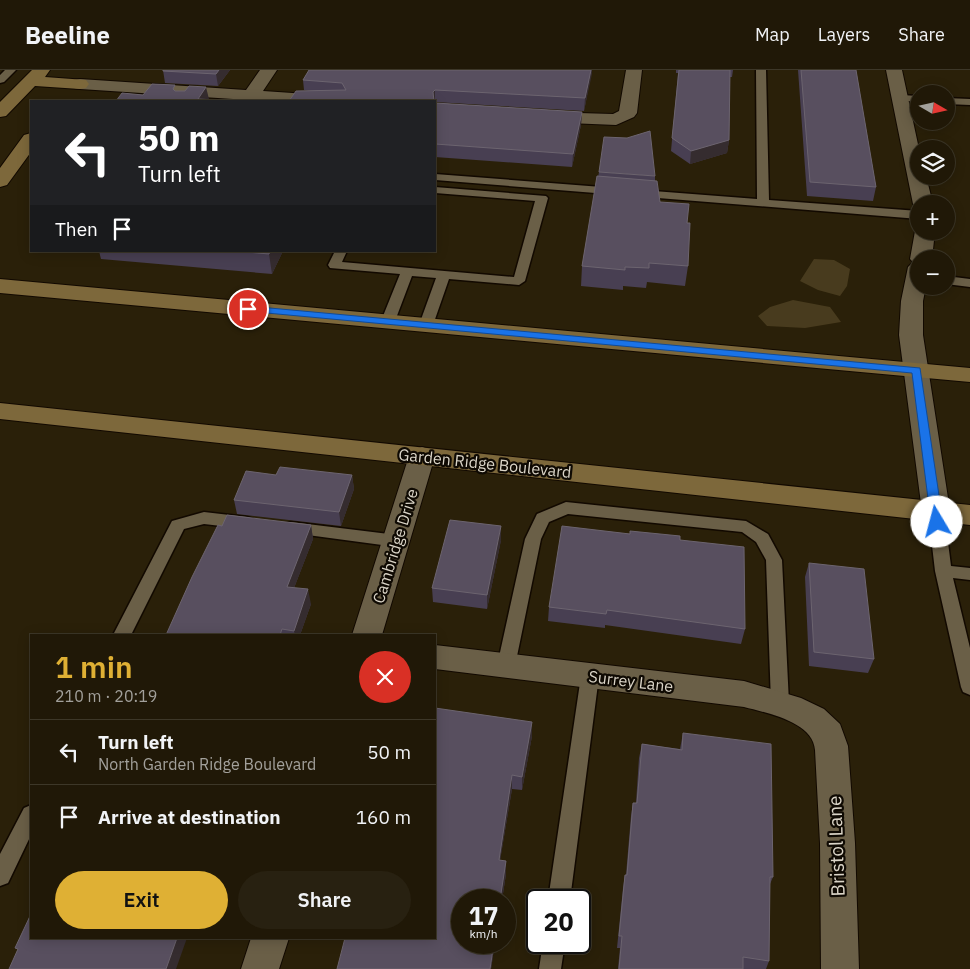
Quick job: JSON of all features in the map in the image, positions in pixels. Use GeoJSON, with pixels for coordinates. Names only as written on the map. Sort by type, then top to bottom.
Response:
{"type":"FeatureCollection","features":[{"type":"Feature","properties":{"kind":"main road"},"geometry":{"type":"LineString","coordinates":[[65,100],[93,70]]}},
{"type":"Feature","properties":{"kind":"main road"},"geometry":{"type":"LineString","coordinates":[[0,112],[37,75],[80,84]]}},
{"type":"Feature","properties":{"kind":"main road"},"geometry":{"type":"LineString","coordinates":[[0,181],[30,140]]}},
{"type":"Feature","properties":{"kind":"main road"},"geometry":{"type":"LineString","coordinates":[[0,286],[970,376]]}},
{"type":"Feature","properties":{"kind":"main road","name":"Garden Ridge Boulevard"},"geometry":{"type":"LineString","coordinates":[[0,411],[970,515]]}},
{"type":"Feature","properties":{"kind":"street"},"geometry":{"type":"LineString","coordinates":[[251,95],[269,70]]}},
{"type":"Feature","properties":{"kind":"street"},"geometry":{"type":"LineString","coordinates":[[528,116],[616,120],[628,113],[634,70]]}},
{"type":"Feature","properties":{"kind":"street"},"geometry":{"type":"LineString","coordinates":[[894,70],[904,127],[921,195]]}},
{"type":"Feature","properties":{"kind":"street"},"geometry":{"type":"LineString","coordinates":[[80,84],[186,96],[251,95],[323,100]]}},
{"type":"Feature","properties":{"kind":"street"},"geometry":{"type":"LineString","coordinates":[[914,295],[910,319],[911,335],[936,511]]}},
{"type":"Feature","properties":{"kind":"street","name":"Cambridge Drive"},"geometry":{"type":"LineString","coordinates":[[367,634],[422,456]]}},
{"type":"Feature","properties":{"kind":"street","name":"Surrey Lane"},"geometry":{"type":"LineString","coordinates":[[436,657],[744,694],[780,703],[813,719],[821,727]]}},
{"type":"Feature","properties":{"kind":"street","name":"Bristol Lane"},"geometry":{"type":"LineString","coordinates":[[821,727],[828,734],[835,792],[840,969]]}},
{"type":"Feature","properties":{"kind":"street"},"geometry":{"type":"LineString","coordinates":[[260,969],[270,939]]}},
{"type":"Feature","properties":{"kind":"lane"},"geometry":{"type":"LineString","coordinates":[[0,80],[11,70]]}},
{"type":"Feature","properties":{"kind":"lane"},"geometry":{"type":"LineString","coordinates":[[760,70],[763,202]]}},
{"type":"Feature","properties":{"kind":"lane"},"geometry":{"type":"LineString","coordinates":[[900,98],[910,99]]}},
{"type":"Feature","properties":{"kind":"lane"},"geometry":{"type":"LineString","coordinates":[[955,101],[970,102]]}},
{"type":"Feature","properties":{"kind":"lane"},"geometry":{"type":"LineString","coordinates":[[436,177],[910,214]]}},
{"type":"Feature","properties":{"kind":"lane"},"geometry":{"type":"LineString","coordinates":[[340,252],[334,265],[519,280],[542,198],[436,190]]}},
{"type":"Feature","properties":{"kind":"lane"},"geometry":{"type":"LineString","coordinates":[[388,322],[407,272]]}},
{"type":"Feature","properties":{"kind":"lane"},"geometry":{"type":"LineString","coordinates":[[426,325],[444,274]]}},
{"type":"Feature","properties":{"kind":"lane"},"geometry":{"type":"LineString","coordinates":[[955,281],[970,283]]}},
{"type":"Feature","properties":{"kind":"lane"},"geometry":{"type":"LineString","coordinates":[[506,666],[533,539],[543,518],[566,508],[746,527],[762,538],[774,560],[780,703]]}},
{"type":"Feature","properties":{"kind":"lane"},"geometry":{"type":"LineString","coordinates":[[936,511],[943,571],[970,688]]}},
{"type":"Feature","properties":{"kind":"lane"},"geometry":{"type":"LineString","coordinates":[[123,634],[178,525],[204,518],[397,541]]}},
{"type":"Feature","properties":{"kind":"lane"},"geometry":{"type":"LineString","coordinates":[[943,571],[970,574]]}},
{"type":"Feature","properties":{"kind":"lane"},"geometry":{"type":"LineString","coordinates":[[561,889],[590,676]]}},
{"type":"Feature","properties":{"kind":"lane"},"geometry":{"type":"LineString","coordinates":[[0,876],[30,816]]}},
{"type":"Feature","properties":{"kind":"lane"},"geometry":{"type":"LineString","coordinates":[[550,969],[552,954]]}},
{"type":"Feature","properties":{"kind":"shaded area"},"geometry":{"type":"Polygon","coordinates":[[[814,259],[834,260],[850,269],[847,286],[840,296],[818,290],[800,281],[814,259]]]}},
{"type":"Feature","properties":{"kind":"shaded area"},"geometry":{"type":"Polygon","coordinates":[[[793,300],[830,307],[841,322],[805,328],[767,326],[758,316],[770,307],[793,300]]]}},
{"type":"Feature","properties":{"kind":"building"},"geometry":{"type":"Polygon","coordinates":[[[163,70],[219,70],[216,74],[163,70]]]}},
{"type":"Feature","properties":{"kind":"building"},"geometry":{"type":"Polygon","coordinates":[[[309,70],[591,70],[585,98],[435,90],[433,92],[434,100],[290,100],[296,91],[346,90],[342,83],[303,80],[309,70]]]}},
{"type":"Feature","properties":{"kind":"building"},"geometry":{"type":"Polygon","coordinates":[[[679,70],[730,70],[729,140],[691,151],[672,138],[679,70]]]}},
{"type":"Feature","properties":{"kind":"building"},"geometry":{"type":"Polygon","coordinates":[[[801,70],[856,70],[876,187],[810,182],[801,70]]]}},
{"type":"Feature","properties":{"kind":"building"},"geometry":{"type":"Polygon","coordinates":[[[152,84],[175,85],[173,89],[175,91],[185,91],[189,86],[206,87],[198,99],[215,100],[117,100],[122,93],[143,95],[152,84]]]}},
{"type":"Feature","properties":{"kind":"building"},"geometry":{"type":"Polygon","coordinates":[[[436,103],[582,112],[573,154],[436,144],[436,103]]]}},
{"type":"Feature","properties":{"kind":"building"},"geometry":{"type":"Polygon","coordinates":[[[650,131],[655,176],[599,172],[604,137],[627,138],[650,131]]]}},
{"type":"Feature","properties":{"kind":"building"},"geometry":{"type":"Polygon","coordinates":[[[597,176],[657,181],[660,202],[689,204],[687,223],[690,223],[688,266],[649,263],[649,268],[625,267],[625,270],[582,266],[597,176]]]}},
{"type":"Feature","properties":{"kind":"building"},"geometry":{"type":"Polygon","coordinates":[[[246,252],[270,252],[269,254],[246,252]]]}},
{"type":"Feature","properties":{"kind":"building"},"geometry":{"type":"Polygon","coordinates":[[[280,467],[352,475],[339,512],[234,500],[246,471],[276,475],[280,467]]]}},
{"type":"Feature","properties":{"kind":"building"},"geometry":{"type":"Polygon","coordinates":[[[227,515],[311,525],[287,587],[308,589],[294,631],[282,629],[280,634],[166,634],[218,525],[222,526],[227,515]]]}},
{"type":"Feature","properties":{"kind":"building"},"geometry":{"type":"Polygon","coordinates":[[[450,520],[501,526],[487,595],[432,588],[450,520]]]}},
{"type":"Feature","properties":{"kind":"building"},"geometry":{"type":"Polygon","coordinates":[[[562,526],[630,534],[630,531],[680,536],[680,540],[744,547],[745,629],[607,610],[606,614],[549,607],[562,526]]]}},
{"type":"Feature","properties":{"kind":"building"},"geometry":{"type":"Polygon","coordinates":[[[809,563],[864,569],[874,659],[814,652],[809,563]]]}},
{"type":"Feature","properties":{"kind":"building"},"geometry":{"type":"Polygon","coordinates":[[[436,708],[532,722],[522,777],[512,775],[499,860],[506,861],[502,889],[451,889],[451,954],[492,954],[490,969],[337,969],[345,939],[436,939],[436,708]]]}},
{"type":"Feature","properties":{"kind":"building"},"geometry":{"type":"Polygon","coordinates":[[[683,733],[771,744],[773,877],[770,877],[769,961],[743,957],[743,969],[619,969],[622,936],[619,936],[625,875],[627,875],[633,803],[637,803],[642,744],[682,750],[683,733]]]}},
{"type":"Feature","properties":{"kind":"building"},"geometry":{"type":"Polygon","coordinates":[[[30,916],[30,939],[177,939],[166,969],[9,969],[18,949],[15,948],[30,916]]]}},
{"type":"Feature","properties":{"kind":"route"},"geometry":{"type":"LineString","coordinates":[[248,309],[917,370],[937,522]]}}]}
